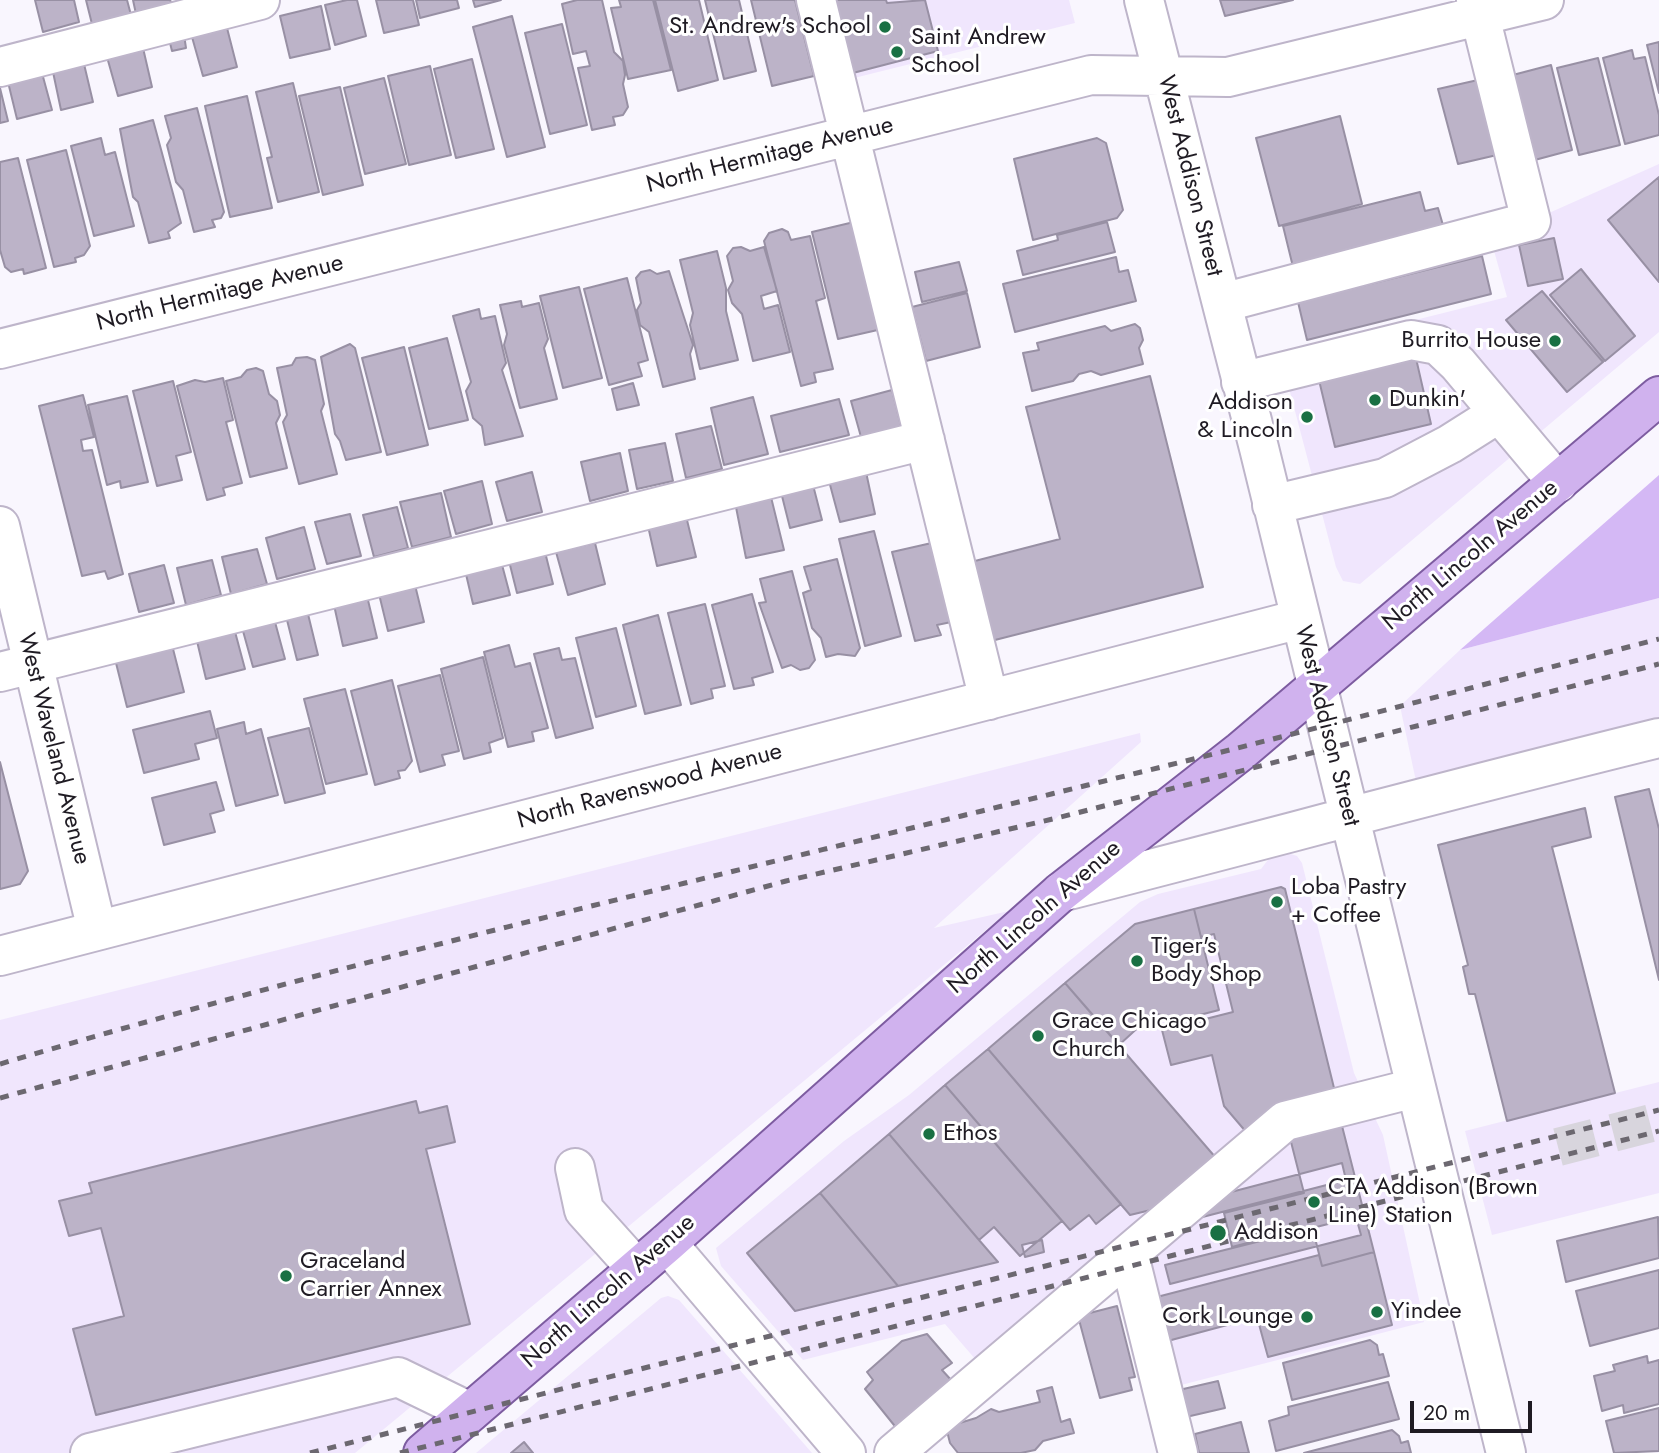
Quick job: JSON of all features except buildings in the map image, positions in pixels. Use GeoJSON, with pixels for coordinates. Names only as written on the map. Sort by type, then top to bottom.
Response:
{"type":"FeatureCollection","features":[{"type":"Feature","properties":{"kind":"main road","name":"North Lincoln Avenue"},"geometry":{"type":"LineString","coordinates":[[422,1453],[667,1243],[1061,892],[1241,751],[1659,396]]}},
{"type":"Feature","properties":{"kind":"street"},"geometry":{"type":"LineString","coordinates":[[0,67],[260,0]]}},
{"type":"Feature","properties":{"kind":"street"},"geometry":{"type":"LineString","coordinates":[[816,0],[989,699]]}},
{"type":"Feature","properties":{"kind":"street","name":"West Addison Street"},"geometry":{"type":"LineString","coordinates":[[1144,0],[1222,303],[1506,1453]]}},
{"type":"Feature","properties":{"kind":"street","name":"North Hermitage Avenue"},"geometry":{"type":"LineString","coordinates":[[0,349],[1091,75],[1228,77],[1478,8],[1544,0]]}},
{"type":"Feature","properties":{"kind":"street"},"geometry":{"type":"LineString","coordinates":[[1222,303],[1531,221],[1478,8]]}},
{"type":"Feature","properties":{"kind":"street"},"geometry":{"type":"LineString","coordinates":[[1241,382],[1412,340],[1438,345],[1471,379],[1558,483]]}},
{"type":"Feature","properties":{"kind":"street"},"geometry":{"type":"LineString","coordinates":[[1272,505],[1385,478],[1450,444],[1499,413]]}},
{"type":"Feature","properties":{"kind":"street"},"geometry":{"type":"LineString","coordinates":[[16,668],[925,440]]}},
{"type":"Feature","properties":{"kind":"street","name":"West Waveland Avenue"},"geometry":{"type":"LineString","coordinates":[[0,526],[16,668],[97,930]]}},
{"type":"Feature","properties":{"kind":"street","name":"North Ravenswood Avenue"},"geometry":{"type":"LineString","coordinates":[[0,956],[1300,619]]}},
{"type":"Feature","properties":{"kind":"street"},"geometry":{"type":"LineString","coordinates":[[1061,892],[1280,837],[1348,815],[1659,739]]}},
{"type":"Feature","properties":{"kind":"street"},"geometry":{"type":"LineString","coordinates":[[894,1453],[1285,1121],[1415,1088]]}},
{"type":"Feature","properties":{"kind":"street"},"geometry":{"type":"LineString","coordinates":[[575,1168],[584,1210],[636,1269]]}},
{"type":"Feature","properties":{"kind":"street"},"geometry":{"type":"LineString","coordinates":[[667,1243],[846,1453]]}},
{"type":"Feature","properties":{"kind":"street"},"geometry":{"type":"LineString","coordinates":[[1129,1255],[1178,1453]]}},
{"type":"Feature","properties":{"kind":"street"},"geometry":{"type":"LineString","coordinates":[[90,1453],[398,1377],[470,1412]]}},
{"type":"Feature","properties":{"kind":"shaded area","name":"Saint Andrew School"},"geometry":{"type":"Polygon","coordinates":[[[822,0],[1069,0],[1075,23],[842,81],[822,0]]]}},
{"type":"Feature","properties":{"kind":"shaded area"},"geometry":{"type":"Polygon","coordinates":[[[1659,164],[1659,332],[1360,584],[1343,581],[1336,567],[1280,354],[1507,297],[1489,233],[1531,221],[1659,164]]]}},
{"type":"Feature","properties":{"kind":"shaded area"},"geometry":{"type":"Polygon","coordinates":[[[1659,475],[1659,598],[1460,650],[1659,475]]]}},
{"type":"Feature","properties":{"kind":"shaded area"},"geometry":{"type":"Polygon","coordinates":[[[1659,598],[1659,725],[1417,786],[1400,706],[1460,650],[1659,598]]]}},
{"type":"Feature","properties":{"kind":"shaded area"},"geometry":{"type":"Polygon","coordinates":[[[1140,733],[1141,742],[934,928],[1009,911],[355,1453],[0,1453],[0,1020],[1140,733]]]}},
{"type":"Feature","properties":{"kind":"shaded area"},"geometry":{"type":"Polygon","coordinates":[[[1284,852],[1297,856],[1302,863],[1354,1073],[1383,1135],[1424,1322],[1162,1390],[1129,1255],[988,1374],[945,1324],[803,1360],[721,1266],[716,1248],[844,1141],[909,1095],[1140,902],[1158,894],[1261,869],[1271,856],[1284,852]]]}},
{"type":"Feature","properties":{"kind":"shaded area"},"geometry":{"type":"Polygon","coordinates":[[[1659,1082],[1659,1193],[1492,1235],[1465,1131],[1659,1082]]]}},
{"type":"Feature","properties":{"kind":"shaded area"},"geometry":{"type":"Polygon","coordinates":[[[668,1296],[679,1300],[812,1453],[476,1453],[661,1298],[668,1296]]]}},
{"type":"Feature","properties":{"kind":"tunnel"},"geometry":{"type":"LineString","coordinates":[[1558,1147],[1659,1121]]}},
{"type":"Feature","properties":{"kind":"railway"},"geometry":{"type":"LineString","coordinates":[[0,1064],[408,952],[1234,749],[1659,639]]}},
{"type":"Feature","properties":{"kind":"railway"},"geometry":{"type":"LineString","coordinates":[[0,1098],[786,881],[1057,818],[1659,664]]}},
{"type":"Feature","properties":{"kind":"railway"},"geometry":{"type":"LineString","coordinates":[[310,1453],[1659,1110]]}},
{"type":"Feature","properties":{"kind":"railway"},"geometry":{"type":"LineString","coordinates":[[400,1453],[1659,1131]]}},
{"type":"Feature","properties":{"kind":"place","name":"St. Andrew's School"},"geometry":{"type":"Point","coordinates":[885,27]}},
{"type":"Feature","properties":{"kind":"place","name":"Saint Andrew School"},"geometry":{"type":"Point","coordinates":[897,52]}},
{"type":"Feature","properties":{"kind":"place","name":"Burrito House"},"geometry":{"type":"Point","coordinates":[1555,341]}},
{"type":"Feature","properties":{"kind":"place","name":"Dunkin'"},"geometry":{"type":"Point","coordinates":[1375,400]}},
{"type":"Feature","properties":{"kind":"place","name":"Addison & Lincoln"},"geometry":{"type":"Point","coordinates":[1307,417]}},
{"type":"Feature","properties":{"kind":"place","name":"Loba Pastry + Coffee"},"geometry":{"type":"Point","coordinates":[1277,902]}},
{"type":"Feature","properties":{"kind":"place","name":"Tiger's Body Shop"},"geometry":{"type":"Point","coordinates":[1137,961]}},
{"type":"Feature","properties":{"kind":"place","name":"Grace Chicago Church"},"geometry":{"type":"Point","coordinates":[1038,1036]}},
{"type":"Feature","properties":{"kind":"place","name":"Ethos"},"geometry":{"type":"Point","coordinates":[929,1134]}},
{"type":"Feature","properties":{"kind":"place","name":"CTA Addison (Brown Line) Station"},"geometry":{"type":"Point","coordinates":[1314,1202]}},
{"type":"Feature","properties":{"kind":"place","name":"Addison"},"geometry":{"type":"Point","coordinates":[1218,1233]}},
{"type":"Feature","properties":{"kind":"place","name":"Graceland Carrier Annex"},"geometry":{"type":"Point","coordinates":[286,1276]}},
{"type":"Feature","properties":{"kind":"place","name":"Yindee"},"geometry":{"type":"Point","coordinates":[1377,1312]}},
{"type":"Feature","properties":{"kind":"place","name":"Cork Lounge"},"geometry":{"type":"Point","coordinates":[1307,1317]}}]}
